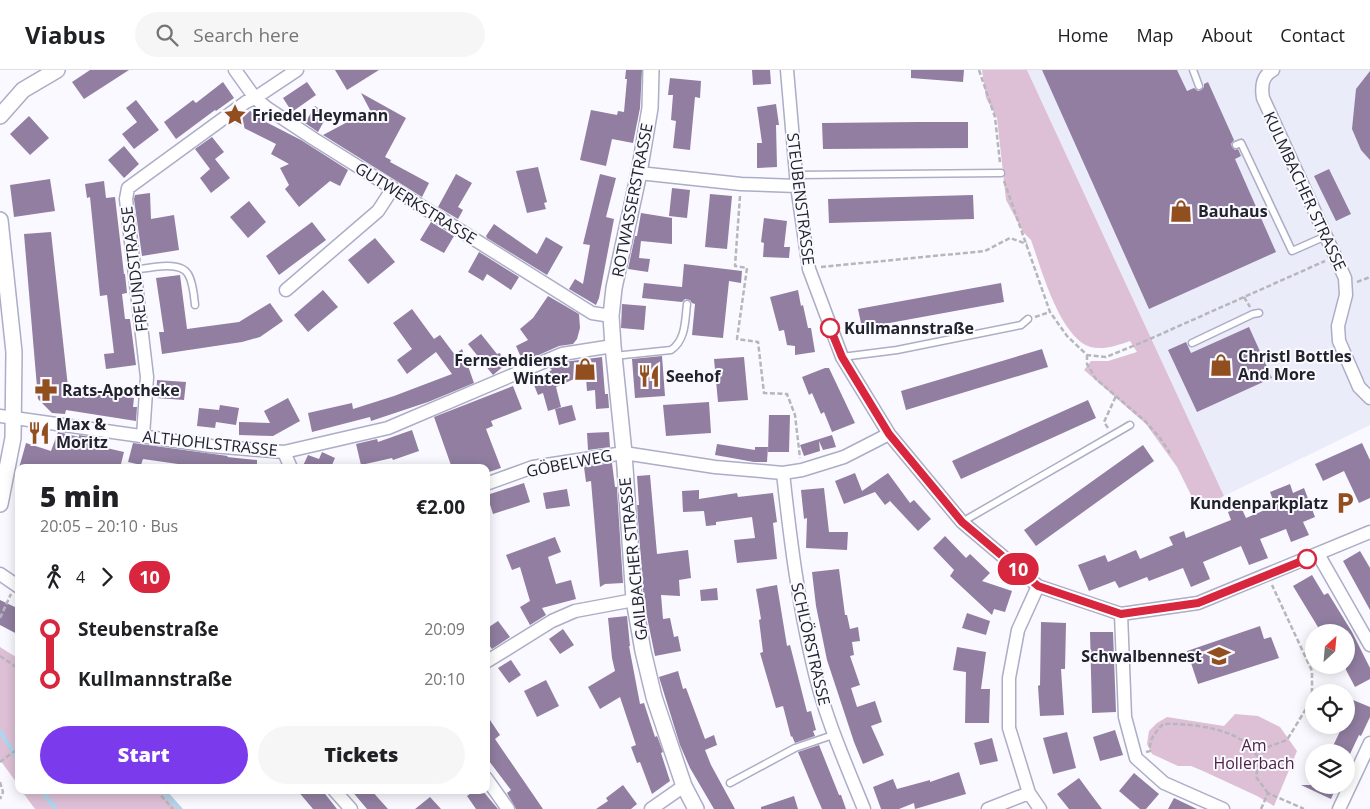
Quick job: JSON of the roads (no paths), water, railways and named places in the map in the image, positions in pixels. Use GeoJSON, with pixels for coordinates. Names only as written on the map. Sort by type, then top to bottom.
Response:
{"type":"FeatureCollection","features":[{"type":"Feature","properties":{"kind":"street"},"geometry":{"type":"LineString","coordinates":[[0,116],[23,90],[56,70]]}},
{"type":"Feature","properties":{"kind":"street","name":"GUTWERKSTRASSE"},"geometry":{"type":"LineString","coordinates":[[234,70],[255,98],[267,108],[592,313],[611,323]]}},
{"type":"Feature","properties":{"kind":"street","name":"FREUNDSTRASSE"},"geometry":{"type":"LineString","coordinates":[[143,436],[147,377],[126,199],[128,188],[246,102],[297,70]]}},
{"type":"Feature","properties":{"kind":"street","name":"ROTWASSERSTRASSE"},"geometry":{"type":"LineString","coordinates":[[611,323],[614,288],[639,173],[650,108],[651,70]]}},
{"type":"Feature","properties":{"kind":"street","name":"STEUBENSTRASSE"},"geometry":{"type":"LineString","coordinates":[[787,70],[796,181],[809,268],[842,357],[889,434],[962,522],[1038,586],[1121,614],[1198,603],[1369,534]]}},
{"type":"Feature","properties":{"kind":"street","name":"KULMBACHER STRASSE"},"geometry":{"type":"LineString","coordinates":[[1273,70],[1263,80],[1261,88],[1263,98],[1345,278],[1346,295],[1338,326],[1338,341],[1359,387],[1370,398]]}},
{"type":"Feature","properties":{"kind":"street"},"geometry":{"type":"LineString","coordinates":[[639,173],[741,184],[796,181]]}},
{"type":"Feature","properties":{"kind":"street"},"geometry":{"type":"LineString","coordinates":[[286,290],[378,211],[393,188]]}},
{"type":"Feature","properties":{"kind":"street"},"geometry":{"type":"LineString","coordinates":[[0,220],[14,352],[7,418],[13,438],[0,504]]}},
{"type":"Feature","properties":{"kind":"street","name":"GAILBACHER STRASSE"},"geometry":{"type":"LineString","coordinates":[[611,323],[624,453],[634,600],[654,697],[684,786],[696,809]]}},
{"type":"Feature","properties":{"kind":"street","name":"ALTHOHLSTRASSE"},"geometry":{"type":"LineString","coordinates":[[7,418],[211,446],[284,452],[388,428],[562,354],[613,351]]}},
{"type":"Feature","properties":{"kind":"street"},"geometry":{"type":"LineString","coordinates":[[624,453],[715,466],[783,473],[802,470],[844,457],[889,434]]}},
{"type":"Feature","properties":{"kind":"street"},"geometry":{"type":"LineString","coordinates":[[284,452],[289,464]]}},
{"type":"Feature","properties":{"kind":"street","name":"GÖBELWEG"},"geometry":{"type":"LineString","coordinates":[[490,483],[533,467],[624,453]]}},
{"type":"Feature","properties":{"kind":"street","name":"SCHLÖRSTRASSE"},"geometry":{"type":"LineString","coordinates":[[783,473],[794,568],[813,666],[834,736],[864,809]]}},
{"type":"Feature","properties":{"kind":"street"},"geometry":{"type":"LineString","coordinates":[[1318,554],[1370,645]]}},
{"type":"Feature","properties":{"kind":"street"},"geometry":{"type":"LineString","coordinates":[[0,574],[15,585]]}},
{"type":"Feature","properties":{"kind":"street"},"geometry":{"type":"LineString","coordinates":[[1038,586],[1018,630],[1008,678],[1009,728],[1029,793],[1040,809]]}},
{"type":"Feature","properties":{"kind":"street"},"geometry":{"type":"LineString","coordinates":[[490,660],[552,622],[575,611],[634,600]]}},
{"type":"Feature","properties":{"kind":"street"},"geometry":{"type":"LineString","coordinates":[[1121,614],[1125,718],[1136,758],[1164,783],[1223,809]]}},
{"type":"Feature","properties":{"kind":"street"},"geometry":{"type":"LineString","coordinates":[[1339,809],[1370,743]]}},
{"type":"Feature","properties":{"kind":"street"},"geometry":{"type":"LineString","coordinates":[[490,784],[508,809]]}},
{"type":"Feature","properties":{"kind":"street"},"geometry":{"type":"LineString","coordinates":[[651,809],[684,786]]}},
{"type":"Feature","properties":{"kind":"street"},"geometry":{"type":"LineString","coordinates":[[988,809],[1029,793]]}},
{"type":"Feature","properties":{"kind":"street"},"geometry":{"type":"LineString","coordinates":[[338,794],[351,809]]}},
{"type":"Feature","properties":{"kind":"lane"},"geometry":{"type":"LineString","coordinates":[[1193,70],[1199,86]]}},
{"type":"Feature","properties":{"kind":"lane"},"geometry":{"type":"LineString","coordinates":[[1236,145],[1241,143],[1292,251],[1326,236]]}},
{"type":"Feature","properties":{"kind":"lane"},"geometry":{"type":"LineString","coordinates":[[796,181],[1001,173]]}},
{"type":"Feature","properties":{"kind":"lane"},"geometry":{"type":"LineString","coordinates":[[134,270],[172,266],[182,268],[189,276],[195,305]]}},
{"type":"Feature","properties":{"kind":"lane"},"geometry":{"type":"LineString","coordinates":[[613,351],[671,350],[682,336],[687,304]]}},
{"type":"Feature","properties":{"kind":"lane"},"geometry":{"type":"LineString","coordinates":[[1192,343],[1253,314],[1259,313]]}},
{"type":"Feature","properties":{"kind":"lane"},"geometry":{"type":"LineString","coordinates":[[842,357],[897,350],[1022,325],[1028,319]]}},
{"type":"Feature","properties":{"kind":"lane"},"geometry":{"type":"LineString","coordinates":[[962,522],[1130,426]]}},
{"type":"Feature","properties":{"kind":"lane"},"geometry":{"type":"LineString","coordinates":[[730,783],[795,748],[834,736]]}},
{"type":"Feature","properties":{"kind":"waterway"},"geometry":{"type":"LineString","coordinates":[[0,731],[15,755]]}},
{"type":"Feature","properties":{"kind":"waterway"},"geometry":{"type":"LineString","coordinates":[[44,794],[56,809]]}},
{"type":"Feature","properties":{"kind":"waterway"},"geometry":{"type":"LineString","coordinates":[[165,794],[180,809]]}},
{"type":"Feature","properties":{"kind":"place","name":"Friedel Heymann"},"geometry":{"type":"Point","coordinates":[235,115]}},
{"type":"Feature","properties":{"kind":"place","name":"Bauhaus"},"geometry":{"type":"Point","coordinates":[1181,211]}},
{"type":"Feature","properties":{"kind":"place","name":"Kullmannstraße"},"geometry":{"type":"Point","coordinates":[830,328]}},
{"type":"Feature","properties":{"kind":"place","name":"Christl Bottles And More"},"geometry":{"type":"Point","coordinates":[1221,365]}},
{"type":"Feature","properties":{"kind":"place","name":"Fernsehdienst Winter"},"geometry":{"type":"Point","coordinates":[585,369]}},
{"type":"Feature","properties":{"kind":"place","name":"Seehof"},"geometry":{"type":"Point","coordinates":[649,376]}},
{"type":"Feature","properties":{"kind":"place","name":"Rats-Apotheke"},"geometry":{"type":"Point","coordinates":[46,390]}},
{"type":"Feature","properties":{"kind":"place","name":"Max & Moritz"},"geometry":{"type":"Point","coordinates":[39,433]}},
{"type":"Feature","properties":{"kind":"place","name":"Kundenparkplatz"},"geometry":{"type":"Point","coordinates":[1345,503]}},
{"type":"Feature","properties":{"kind":"place","name":"Schwalbennest"},"geometry":{"type":"Point","coordinates":[1219,656]}},
{"type":"Feature","properties":{"kind":"park label","name":"Am Hollerbach"},"geometry":{"type":"Point","coordinates":[1254,754]}}]}
